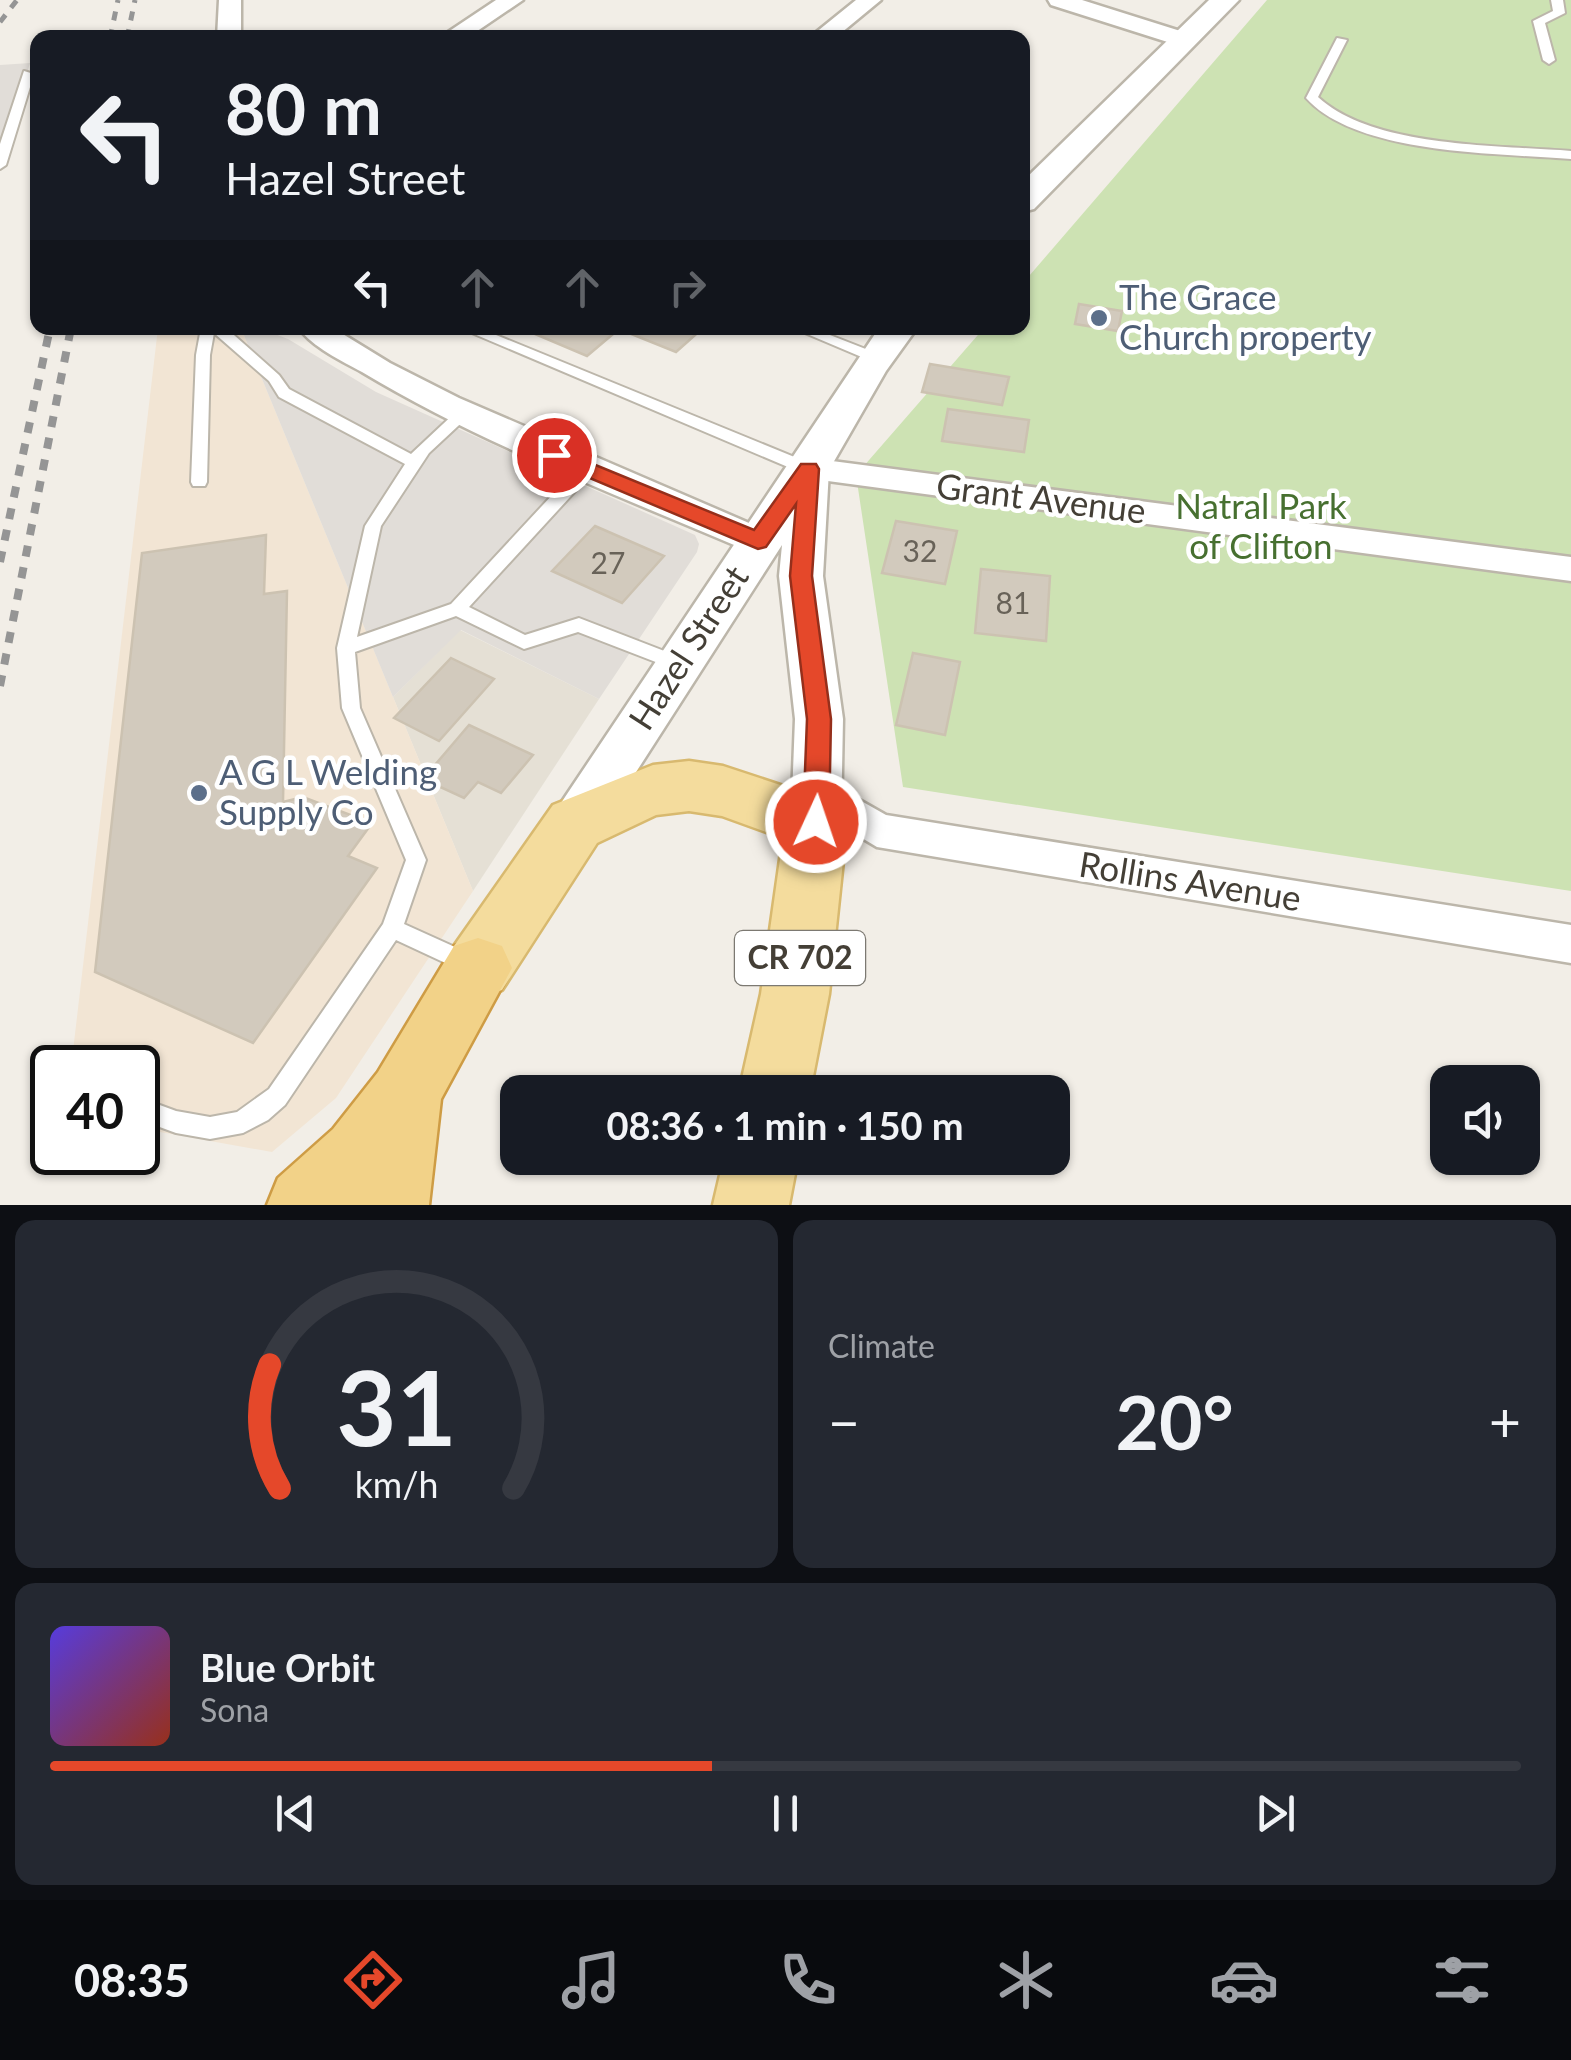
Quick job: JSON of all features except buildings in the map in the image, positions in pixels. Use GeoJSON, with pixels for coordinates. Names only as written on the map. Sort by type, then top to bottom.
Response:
{"type":"FeatureCollection","features":[{"type":"Feature","properties":{"kind":"highway"},"geometry":{"type":"LineString","coordinates":[[305,1205],[333,1184],[406,1097],[478,968]]}},
{"type":"Feature","properties":{"kind":"highway"},"geometry":{"type":"LineString","coordinates":[[391,1205],[406,1097]]}},
{"type":"Feature","properties":{"kind":"main road","name":"Rollins Avenue"},"geometry":{"type":"LineString","coordinates":[[575,824],[653,790],[690,786],[818,808]]}},
{"type":"Feature","properties":{"kind":"main road","name":"CR 702"},"geometry":{"type":"LineString","coordinates":[[778,1075],[795,994],[818,808]]}},
{"type":"Feature","properties":{"kind":"main road","name":"Hazel Street"},"geometry":{"type":"LineString","coordinates":[[478,968],[575,824]]}},
{"type":"Feature","properties":{"kind":"main road"},"geometry":{"type":"LineString","coordinates":[[751,1205],[757,1175]]}},
{"type":"Feature","properties":{"kind":"street"},"geometry":{"type":"LineString","coordinates":[[229,30],[230,0]]}},
{"type":"Feature","properties":{"kind":"street"},"geometry":{"type":"LineString","coordinates":[[463,30],[512,0]]}},
{"type":"Feature","properties":{"kind":"street"},"geometry":{"type":"LineString","coordinates":[[831,30],[870,0]]}},
{"type":"Feature","properties":{"kind":"street"},"geometry":{"type":"LineString","coordinates":[[1058,0],[1185,40]]}},
{"type":"Feature","properties":{"kind":"street"},"geometry":{"type":"LineString","coordinates":[[1030,194],[1226,0]]}},
{"type":"Feature","properties":{"kind":"street"},"geometry":{"type":"LineString","coordinates":[[323,335],[358,361],[464,413],[758,541]]}},
{"type":"Feature","properties":{"kind":"street","name":"Hazel Street"},"geometry":{"type":"LineString","coordinates":[[575,824],[809,469],[887,342]]}},
{"type":"Feature","properties":{"kind":"street","name":"Grant Avenue"},"geometry":{"type":"LineString","coordinates":[[809,469],[1571,569]]}},
{"type":"Feature","properties":{"kind":"street","name":"CR 702"},"geometry":{"type":"LineString","coordinates":[[809,469],[801,576],[819,719],[818,808]]}},
{"type":"Feature","properties":{"kind":"street","name":"Rollins Avenue"},"geometry":{"type":"LineString","coordinates":[[818,808],[877,830],[933,841],[1571,944]]}},
{"type":"Feature","properties":{"kind":"lane"},"geometry":{"type":"LineString","coordinates":[[1549,60],[1539,21],[1559,13],[1557,0]]}},
{"type":"Feature","properties":{"kind":"lane"},"geometry":{"type":"LineString","coordinates":[[1341,40],[1312,98],[1322,113],[1380,134],[1571,154]]}},
{"type":"Feature","properties":{"kind":"lane"},"geometry":{"type":"LineString","coordinates":[[0,165],[28,74]]}},
{"type":"Feature","properties":{"kind":"lane"},"geometry":{"type":"LineString","coordinates":[[198,482],[207,335]]}},
{"type":"Feature","properties":{"kind":"lane"},"geometry":{"type":"LineString","coordinates":[[226,335],[274,378],[284,393],[414,462]]}},
{"type":"Feature","properties":{"kind":"lane"},"geometry":{"type":"LineString","coordinates":[[485,335],[809,469]]}},
{"type":"Feature","properties":{"kind":"lane"},"geometry":{"type":"LineString","coordinates":[[844,335],[887,342]]}},
{"type":"Feature","properties":{"kind":"lane"},"geometry":{"type":"LineString","coordinates":[[160,1116],[186,1126],[213,1129],[255,1118],[276,1097],[392,928],[416,860],[352,708],[346,648],[373,526],[424,448],[464,413]]}},
{"type":"Feature","properties":{"kind":"lane"},"geometry":{"type":"LineString","coordinates":[[346,648],[457,609],[586,469]]}},
{"type":"Feature","properties":{"kind":"lane"},"geometry":{"type":"LineString","coordinates":[[457,609],[524,642],[579,625],[681,665]]}},
{"type":"Feature","properties":{"kind":"lane"},"geometry":{"type":"LineString","coordinates":[[392,928],[478,968]]}},
{"type":"Feature","properties":{"kind":"shaded area"},"geometry":{"type":"Polygon","coordinates":[[[30,63],[0,164],[0,65],[30,63]]]}},
{"type":"Feature","properties":{"kind":"shaded area"},"geometry":{"type":"Polygon","coordinates":[[[157,335],[244,335],[473,891],[336,1098],[272,1152],[160,1132],[160,1045],[74,1045],[157,335]]]}},
{"type":"Feature","properties":{"kind":"shaded area"},"geometry":{"type":"Polygon","coordinates":[[[244,335],[277,335],[288,339],[376,392],[695,535],[699,544],[599,699],[461,630],[393,697],[244,335]]]}},
{"type":"Feature","properties":{"kind":"shaded area"},"geometry":{"type":"Polygon","coordinates":[[[460,630],[599,699],[473,891],[393,697],[460,630]]]}},
{"type":"Feature","properties":{"kind":"green space","name":"Natral Park of Clifton"},"geometry":{"type":"Polygon","coordinates":[[[1267,0],[1571,0],[1571,891],[903,787],[856,475],[978,335],[1030,335],[1030,275],[1267,0]]]}},
{"type":"Feature","properties":{"kind":"railway"},"geometry":{"type":"LineString","coordinates":[[0,22],[17,0]]}},
{"type":"Feature","properties":{"kind":"railway"},"geometry":{"type":"LineString","coordinates":[[112,30],[118,0]]}},
{"type":"Feature","properties":{"kind":"railway"},"geometry":{"type":"LineString","coordinates":[[129,30],[135,0]]}},
{"type":"Feature","properties":{"kind":"railway"},"geometry":{"type":"LineString","coordinates":[[0,562],[49,335]]}},
{"type":"Feature","properties":{"kind":"railway"},"geometry":{"type":"LineString","coordinates":[[0,686],[70,335]]}},
{"type":"Feature","properties":{"kind":"place","name":"The Grace Church property"},"geometry":{"type":"Point","coordinates":[1099,318]}},
{"type":"Feature","properties":{"kind":"place","name":"A G L Welding Supply Co"},"geometry":{"type":"Point","coordinates":[199,793]}},
{"type":"Feature","properties":{"kind":"route"},"geometry":{"type":"LineString","coordinates":[[554,455],[758,541],[809,469],[801,576],[819,719],[816,822]]}}]}
